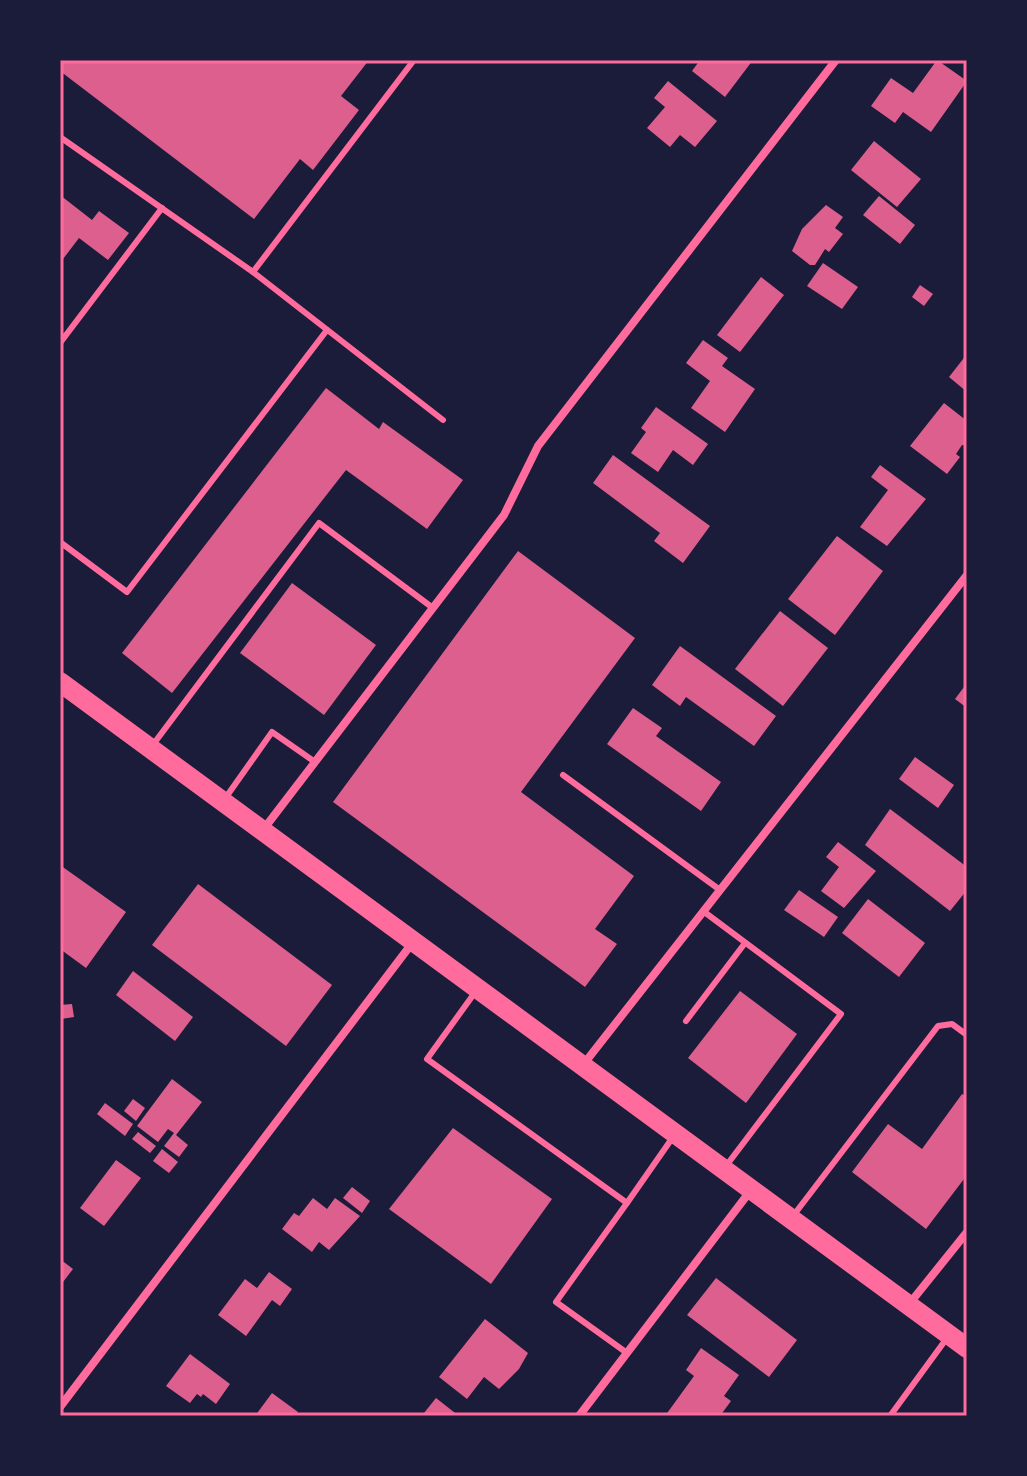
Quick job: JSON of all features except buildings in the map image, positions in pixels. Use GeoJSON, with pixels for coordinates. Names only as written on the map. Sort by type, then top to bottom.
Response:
{"type":"FeatureCollection","features":[{"type":"Feature","properties":{"kind":"main road"},"geometry":{"type":"LineString","coordinates":[[60,682],[967,1348]]}},
{"type":"Feature","properties":{"kind":"street"},"geometry":{"type":"LineString","coordinates":[[263,831],[504,515],[538,446],[836,60]]}},
{"type":"Feature","properties":{"kind":"street"},"geometry":{"type":"LineString","coordinates":[[582,1066],[967,575]]}},
{"type":"Feature","properties":{"kind":"street"},"geometry":{"type":"LineString","coordinates":[[60,1407],[413,942]]}},
{"type":"Feature","properties":{"kind":"street"},"geometry":{"type":"LineString","coordinates":[[579,1416],[751,1189]]}},
{"type":"Feature","properties":{"kind":"street"},"geometry":{"type":"LineString","coordinates":[[909,1305],[967,1232]]}},
{"type":"Feature","properties":{"kind":"lane"},"geometry":{"type":"LineString","coordinates":[[253,272],[414,60]]}},
{"type":"Feature","properties":{"kind":"lane"},"geometry":{"type":"LineString","coordinates":[[60,137],[253,272],[443,420]]}},
{"type":"Feature","properties":{"kind":"lane"},"geometry":{"type":"LineString","coordinates":[[60,343],[162,208]]}},
{"type":"Feature","properties":{"kind":"lane"},"geometry":{"type":"LineString","coordinates":[[60,542],[127,592],[327,330]]}},
{"type":"Feature","properties":{"kind":"lane"},"geometry":{"type":"LineString","coordinates":[[150,748],[319,523],[433,608]]}},
{"type":"Feature","properties":{"kind":"lane"},"geometry":{"type":"LineString","coordinates":[[222,802],[272,732],[315,762]]}},
{"type":"Feature","properties":{"kind":"lane"},"geometry":{"type":"LineString","coordinates":[[563,775],[720,890]]}},
{"type":"Feature","properties":{"kind":"lane"},"geometry":{"type":"LineString","coordinates":[[703,911],[841,1014],[724,1169]]}},
{"type":"Feature","properties":{"kind":"lane"},"geometry":{"type":"LineString","coordinates":[[686,1021],[745,943]]}},
{"type":"Feature","properties":{"kind":"lane"},"geometry":{"type":"LineString","coordinates":[[478,989],[427,1059],[627,1203]]}},
{"type":"Feature","properties":{"kind":"lane"},"geometry":{"type":"LineString","coordinates":[[791,1218],[938,1026],[952,1024],[967,1035]]}},
{"type":"Feature","properties":{"kind":"lane"},"geometry":{"type":"LineString","coordinates":[[627,1353],[556,1302],[675,1134]]}},
{"type":"Feature","properties":{"kind":"lane"},"geometry":{"type":"LineString","coordinates":[[890,1416],[950,1335]]}}]}
